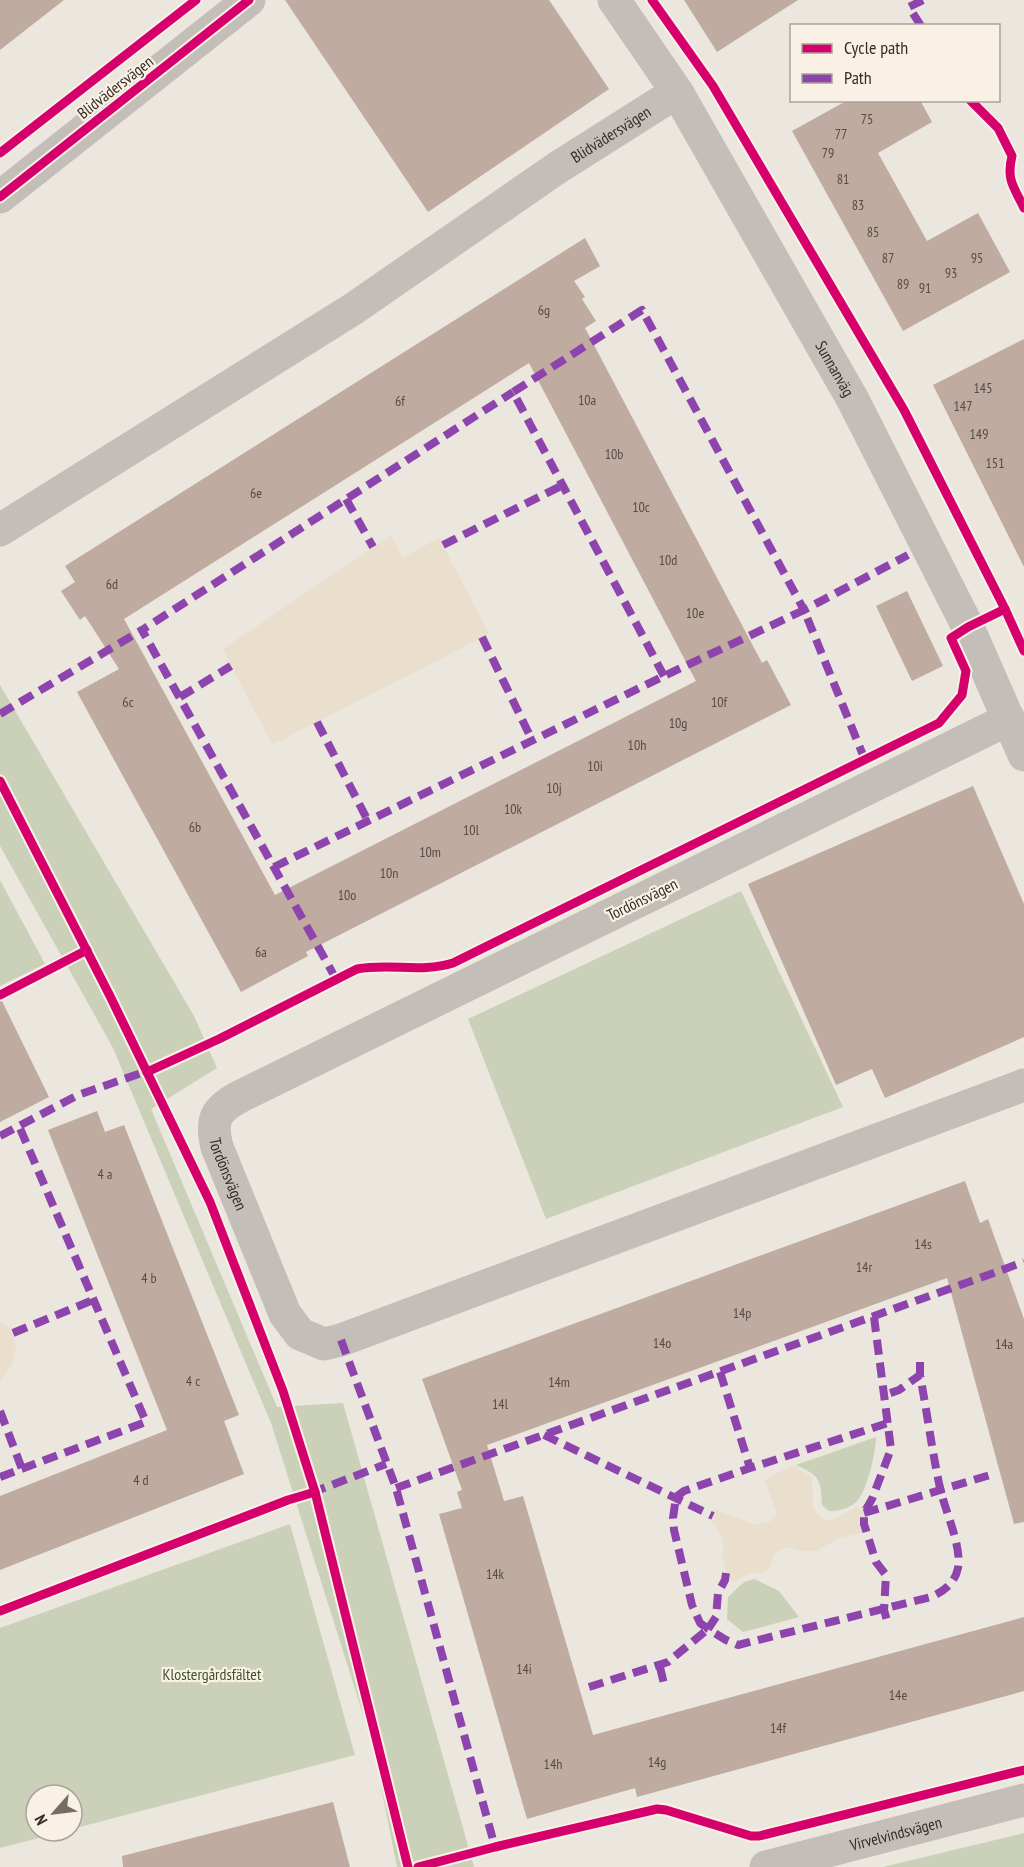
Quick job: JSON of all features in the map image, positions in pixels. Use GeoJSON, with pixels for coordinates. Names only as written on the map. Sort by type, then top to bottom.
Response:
{"type":"FeatureCollection","features":[{"type":"Feature","properties":{"kind":"street","name":"Blidvädersvägen"},"geometry":{"type":"LineString","coordinates":[[0,197],[249,0]]}},
{"type":"Feature","properties":{"kind":"street","name":"Sunnanväg"},"geometry":{"type":"LineString","coordinates":[[614,0],[677,92],[853,400],[968,627],[1024,754]]}},
{"type":"Feature","properties":{"kind":"street","name":"Blidvädersvägen"},"geometry":{"type":"LineString","coordinates":[[0,530],[353,309],[558,168],[677,92]]}},
{"type":"Feature","properties":{"kind":"street","name":"Tordönsvägen"},"geometry":{"type":"LineString","coordinates":[[1009,719],[241,1096],[226,1104],[216,1115],[213,1131],[221,1157],[285,1314],[300,1334],[324,1344],[341,1340],[1024,1085]]}},
{"type":"Feature","properties":{"kind":"street","name":"Virvelvindsvägen"},"geometry":{"type":"LineString","coordinates":[[766,1867],[1024,1800]]}},
{"type":"Feature","properties":{"kind":"green space"},"geometry":{"type":"Polygon","coordinates":[[[0,685],[194,1016],[217,1068],[151,1109],[277,1407],[343,1403],[474,1867],[397,1867],[373,1746],[271,1423],[113,1048],[0,846],[0,685]]]}},
{"type":"Feature","properties":{"kind":"green space"},"geometry":{"type":"Polygon","coordinates":[[[0,880],[45,964],[0,986],[0,880]]]}},
{"type":"Feature","properties":{"kind":"green space"},"geometry":{"type":"Polygon","coordinates":[[[741,891],[843,1107],[546,1219],[468,1019],[741,891]]]}},
{"type":"Feature","properties":{"kind":"green space"},"geometry":{"type":"Polygon","coordinates":[[[876,1437],[870,1471],[860,1497],[847,1508],[829,1511],[822,1505],[818,1479],[796,1465],[876,1437]]]}},
{"type":"Feature","properties":{"kind":"green space","name":"Klostergårdsfältet"},"geometry":{"type":"Polygon","coordinates":[[[290,1524],[355,1755],[84,1826],[84,1783],[24,1783],[24,1842],[0,1848],[0,1628],[290,1524]]]}},
{"type":"Feature","properties":{"kind":"green space"},"geometry":{"type":"Polygon","coordinates":[[[754,1579],[779,1591],[799,1617],[743,1632],[727,1619],[728,1597],[744,1582],[754,1579]]]}},
{"type":"Feature","properties":{"kind":"green space"},"geometry":{"type":"Polygon","coordinates":[[[1024,1833],[1024,1867],[883,1867],[1024,1833]]]}},
{"type":"Feature","properties":{"kind":"shaded area"},"geometry":{"type":"Polygon","coordinates":[[[391,535],[402,558],[439,538],[489,634],[272,745],[223,649],[391,535]]]}},
{"type":"Feature","properties":{"kind":"shaded area"},"geometry":{"type":"Polygon","coordinates":[[[0,1323],[5,1324],[13,1333],[16,1347],[11,1366],[0,1382],[0,1323]]]}},
{"type":"Feature","properties":{"kind":"shaded area"},"geometry":{"type":"Polygon","coordinates":[[[792,1465],[812,1477],[813,1508],[821,1517],[830,1521],[857,1507],[864,1513],[866,1532],[839,1538],[817,1551],[801,1551],[787,1547],[774,1554],[769,1570],[761,1574],[753,1572],[732,1582],[726,1573],[722,1558],[724,1553],[722,1540],[718,1529],[711,1522],[714,1509],[755,1525],[771,1521],[777,1515],[765,1480],[792,1465]]]}},
{"type":"Feature","properties":{"kind":"building"},"geometry":{"type":"Polygon","coordinates":[[[0,0],[64,0],[0,50],[0,0]]]}},
{"type":"Feature","properties":{"kind":"building"},"geometry":{"type":"Polygon","coordinates":[[[285,0],[549,0],[609,89],[428,212],[285,0]]]}},
{"type":"Feature","properties":{"kind":"building"},"geometry":{"type":"Polygon","coordinates":[[[684,0],[798,0],[717,52],[684,0]]]}},
{"type":"Feature","properties":{"kind":"building"},"geometry":{"type":"Polygon","coordinates":[[[844,102],[921,102],[932,122],[878,153],[927,241],[978,213],[1010,272],[903,331],[792,131],[844,102]]]}},
{"type":"Feature","properties":{"kind":"building"},"geometry":{"type":"Polygon","coordinates":[[[585,238],[600,266],[574,281],[585,297],[582,299],[596,321],[585,328],[762,663],[767,660],[791,705],[306,952],[308,956],[241,992],[77,692],[119,669],[85,616],[80,620],[61,591],[75,582],[65,566],[585,238]],[[529,363],[124,619],[275,895],[696,681],[529,363]]]}},
{"type":"Feature","properties":{"kind":"building"},"geometry":{"type":"Polygon","coordinates":[[[1024,339],[1024,567],[933,385],[1024,339]]]}},
{"type":"Feature","properties":{"kind":"building"},"geometry":{"type":"Polygon","coordinates":[[[907,591],[943,666],[912,681],[876,606],[907,591]]]}},
{"type":"Feature","properties":{"kind":"building"},"geometry":{"type":"Polygon","coordinates":[[[973,786],[1024,904],[1024,1037],[885,1098],[872,1069],[836,1085],[748,884],[973,786]]]}},
{"type":"Feature","properties":{"kind":"building"},"geometry":{"type":"Polygon","coordinates":[[[0,997],[49,1097],[0,1122],[0,997]]]}},
{"type":"Feature","properties":{"kind":"building"},"geometry":{"type":"Polygon","coordinates":[[[97,1111],[105,1132],[124,1125],[239,1415],[224,1421],[244,1474],[0,1570],[0,1496],[167,1430],[48,1130],[97,1111]]]}},
{"type":"Feature","properties":{"kind":"building"},"geometry":{"type":"Polygon","coordinates":[[[965,1181],[980,1223],[988,1219],[1024,1319],[1024,1522],[1014,1524],[947,1278],[487,1445],[504,1501],[523,1496],[593,1735],[1024,1617],[1024,1691],[637,1797],[635,1788],[527,1819],[439,1514],[462,1508],[457,1492],[462,1490],[422,1379],[965,1181]]]}},
{"type":"Feature","properties":{"kind":"building"},"geometry":{"type":"Polygon","coordinates":[[[333,1802],[350,1867],[123,1867],[122,1856],[333,1802]]]}},
{"type":"Feature","properties":{"kind":"marked path"},"geometry":{"type":"LineString","coordinates":[[920,24],[909,7],[923,0]]}},
{"type":"Feature","properties":{"kind":"marked path"},"geometry":{"type":"LineString","coordinates":[[664,676],[513,392],[642,310],[804,610],[908,555]]}},
{"type":"Feature","properties":{"kind":"marked path"},"geometry":{"type":"LineString","coordinates":[[336,979],[142,630],[513,392]]}},
{"type":"Feature","properties":{"kind":"marked path"},"geometry":{"type":"LineString","coordinates":[[443,545],[563,485]]}},
{"type":"Feature","properties":{"kind":"marked path"},"geometry":{"type":"LineString","coordinates":[[346,499],[373,547]]}},
{"type":"Feature","properties":{"kind":"marked path"},"geometry":{"type":"LineString","coordinates":[[274,867],[804,610],[865,760]]}},
{"type":"Feature","properties":{"kind":"marked path"},"geometry":{"type":"LineString","coordinates":[[0,714],[142,630]]}},
{"type":"Feature","properties":{"kind":"marked path"},"geometry":{"type":"LineString","coordinates":[[482,637],[532,740]]}},
{"type":"Feature","properties":{"kind":"marked path"},"geometry":{"type":"LineString","coordinates":[[180,697],[231,666]]}},
{"type":"Feature","properties":{"kind":"marked path"},"geometry":{"type":"LineString","coordinates":[[317,722],[368,821]]}},
{"type":"Feature","properties":{"kind":"marked path"},"geometry":{"type":"LineString","coordinates":[[0,1136],[78,1095],[150,1070]]}},
{"type":"Feature","properties":{"kind":"marked path"},"geometry":{"type":"LineString","coordinates":[[0,1477],[146,1422],[19,1126]]}},
{"type":"Feature","properties":{"kind":"marked path"},"geometry":{"type":"LineString","coordinates":[[396,1488],[1024,1262]]}},
{"type":"Feature","properties":{"kind":"marked path"},"geometry":{"type":"LineString","coordinates":[[13,1333],[93,1300]]}},
{"type":"Feature","properties":{"kind":"marked path"},"geometry":{"type":"LineString","coordinates":[[874,1317],[891,1449],[872,1499],[864,1513],[864,1524],[876,1562],[886,1575],[884,1610],[888,1624]]}},
{"type":"Feature","properties":{"kind":"marked path"},"geometry":{"type":"LineString","coordinates":[[341,1340],[396,1488],[495,1847]]}},
{"type":"Feature","properties":{"kind":"marked path"},"geometry":{"type":"LineString","coordinates":[[920,1362],[920,1375]]}},
{"type":"Feature","properties":{"kind":"marked path"},"geometry":{"type":"LineString","coordinates":[[720,1372],[750,1468]]}},
{"type":"Feature","properties":{"kind":"marked path"},"geometry":{"type":"LineString","coordinates":[[726,1573],[718,1593],[716,1617],[708,1629],[738,1645],[931,1597],[952,1582],[958,1568],[958,1549],[940,1488],[920,1375],[899,1390],[885,1395]]}},
{"type":"Feature","properties":{"kind":"marked path"},"geometry":{"type":"LineString","coordinates":[[0,1411],[22,1469]]}},
{"type":"Feature","properties":{"kind":"marked path"},"geometry":{"type":"LineString","coordinates":[[589,1687],[668,1662],[708,1629],[700,1623],[692,1605],[674,1530],[676,1497],[684,1491],[888,1423]]}},
{"type":"Feature","properties":{"kind":"marked path"},"geometry":{"type":"LineString","coordinates":[[544,1435],[713,1516]]}},
{"type":"Feature","properties":{"kind":"marked path"},"geometry":{"type":"LineString","coordinates":[[311,1493],[386,1464]]}},
{"type":"Feature","properties":{"kind":"marked path"},"geometry":{"type":"LineString","coordinates":[[864,1513],[990,1475]]}},
{"type":"Feature","properties":{"kind":"marked path"},"geometry":{"type":"LineString","coordinates":[[660,1667],[664,1684]]}},
{"type":"Feature","properties":{"kind":"cycle path"},"geometry":{"type":"LineString","coordinates":[[0,153],[196,0]]}},
{"type":"Feature","properties":{"kind":"cycle path"},"geometry":{"type":"LineString","coordinates":[[0,197],[249,0]]}},
{"type":"Feature","properties":{"kind":"cycle path"},"geometry":{"type":"LineString","coordinates":[[652,0],[713,86],[904,410],[1024,651]]}},
{"type":"Feature","properties":{"kind":"cycle path"},"geometry":{"type":"LineString","coordinates":[[972,102],[998,128],[1012,156],[1011,177],[1014,189],[1024,208]]}},
{"type":"Feature","properties":{"kind":"cycle path"},"geometry":{"type":"LineString","coordinates":[[147,1072],[219,1039],[357,969],[417,968],[453,963],[939,723],[962,695],[966,671],[951,638],[1005,609]]}},
{"type":"Feature","properties":{"kind":"cycle path"},"geometry":{"type":"LineString","coordinates":[[0,781],[110,996],[210,1202],[283,1391],[315,1492],[408,1867]]}},
{"type":"Feature","properties":{"kind":"cycle path"},"geometry":{"type":"LineString","coordinates":[[0,995],[87,950]]}},
{"type":"Feature","properties":{"kind":"cycle path"},"geometry":{"type":"LineString","coordinates":[[0,1611],[288,1500],[315,1492]]}},
{"type":"Feature","properties":{"kind":"cycle path"},"geometry":{"type":"LineString","coordinates":[[418,1867],[657,1809],[751,1836],[759,1836],[1024,1770]]}}]}
